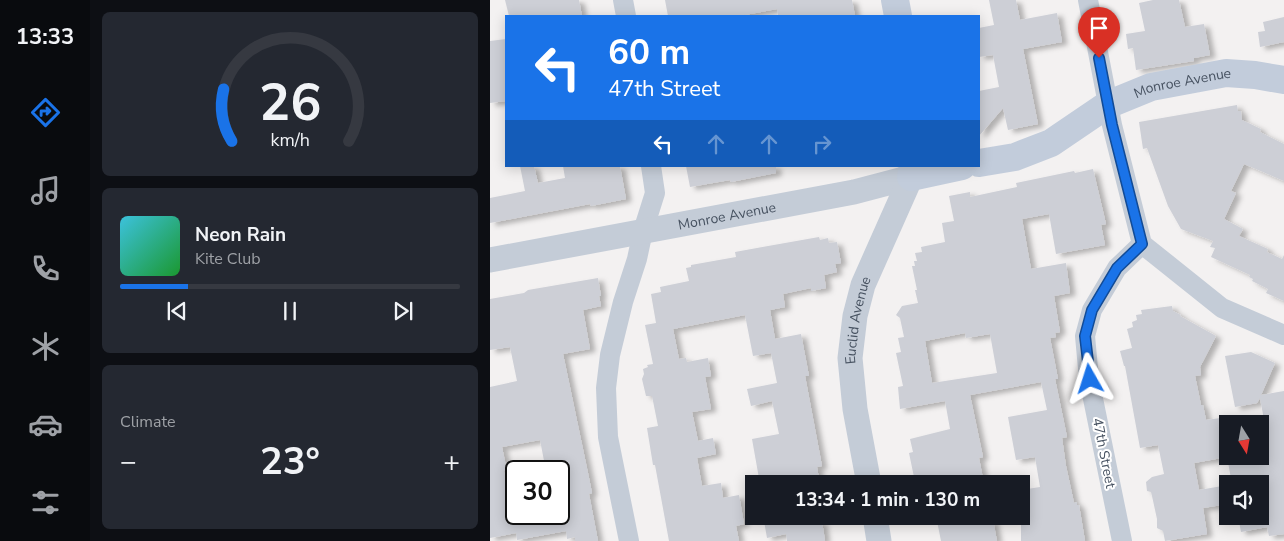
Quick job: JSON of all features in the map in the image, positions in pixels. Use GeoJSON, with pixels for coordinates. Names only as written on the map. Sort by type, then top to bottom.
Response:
{"type":"FeatureCollection","features":[{"type":"Feature","properties":{"kind":"main road"},"geometry":{"type":"LineString","coordinates":[[895,0],[898,15]]}},
{"type":"Feature","properties":{"kind":"main road","name":"Monroe Avenue"},"geometry":{"type":"LineString","coordinates":[[980,163],[1015,157],[1051,143],[1107,105],[1151,87],[1226,74],[1256,75],[1284,80]]}},
{"type":"Feature","properties":{"kind":"main road","name":"Monroe Avenue"},"geometry":{"type":"LineString","coordinates":[[912,172],[954,167]]}},
{"type":"Feature","properties":{"kind":"street"},"geometry":{"type":"LineString","coordinates":[[622,0],[626,15]]}},
{"type":"Feature","properties":{"kind":"street"},"geometry":{"type":"LineString","coordinates":[[1088,0],[1107,105],[1142,244],[1222,308],[1284,335]]}},
{"type":"Feature","properties":{"kind":"street"},"geometry":{"type":"LineString","coordinates":[[629,541],[608,437],[606,388],[610,355],[623,302],[655,193],[651,167]]}},
{"type":"Feature","properties":{"kind":"street","name":"Monroe Avenue"},"geometry":{"type":"LineString","coordinates":[[490,260],[854,192],[912,172]]}},
{"type":"Feature","properties":{"kind":"street","name":"Euclid Avenue"},"geometry":{"type":"LineString","coordinates":[[867,475],[855,409],[850,358],[855,316],[863,285],[912,172]]}},
{"type":"Feature","properties":{"kind":"street","name":"47th Street"},"geometry":{"type":"LineString","coordinates":[[1122,541],[1090,379],[1085,336],[1092,310],[1117,268],[1142,244]]}},
{"type":"Feature","properties":{"kind":"street"},"geometry":{"type":"LineString","coordinates":[[877,525],[880,541]]}},
{"type":"Feature","properties":{"kind":"building"},"geometry":{"type":"Polygon","coordinates":[[[505,0],[579,0],[582,15],[509,15],[505,0]]]}},
{"type":"Feature","properties":{"kind":"building"},"geometry":{"type":"Polygon","coordinates":[[[665,0],[852,0],[855,15],[778,15],[777,9],[744,15],[668,15],[665,0]]]}},
{"type":"Feature","properties":{"kind":"building"},"geometry":{"type":"Polygon","coordinates":[[[989,0],[1016,0],[1020,20],[1057,13],[1062,42],[1023,49],[1038,124],[1008,130],[1003,108],[980,135],[980,91],[999,87],[993,55],[980,57],[980,28],[994,25],[989,0]]]}},
{"type":"Feature","properties":{"kind":"building"},"geometry":{"type":"Polygon","coordinates":[[[1153,0],[1179,0],[1185,27],[1204,24],[1210,55],[1194,58],[1194,61],[1136,70],[1133,48],[1128,49],[1126,34],[1145,31],[1139,3],[1153,0]]]}},
{"type":"Feature","properties":{"kind":"building"},"geometry":{"type":"Polygon","coordinates":[[[1284,17],[1284,42],[1260,47],[1258,32],[1265,31],[1263,22],[1284,17]]]}},
{"type":"Feature","properties":{"kind":"building"},"geometry":{"type":"Polygon","coordinates":[[[505,39],[505,101],[490,103],[490,41],[505,39]]]}},
{"type":"Feature","properties":{"kind":"building"},"geometry":{"type":"Polygon","coordinates":[[[1237,105],[1238,111],[1241,111],[1242,120],[1261,129],[1260,132],[1284,144],[1284,181],[1244,164],[1231,191],[1236,193],[1224,219],[1243,229],[1239,236],[1268,249],[1267,252],[1282,259],[1284,255],[1284,301],[1266,293],[1268,289],[1252,281],[1253,279],[1249,277],[1250,275],[1211,257],[1215,248],[1210,247],[1213,241],[1181,229],[1168,206],[1147,148],[1143,149],[1139,122],[1237,105]]]}},
{"type":"Feature","properties":{"kind":"building"},"geometry":{"type":"Polygon","coordinates":[[[520,167],[534,167],[538,183],[565,178],[563,167],[620,167],[626,199],[490,223],[490,198],[525,191],[520,167]]]}},
{"type":"Feature","properties":{"kind":"building"},"geometry":{"type":"Polygon","coordinates":[[[686,167],[776,167],[776,173],[731,182],[730,180],[690,187],[686,167]]]}},
{"type":"Feature","properties":{"kind":"building"},"geometry":{"type":"Polygon","coordinates":[[[1093,169],[1106,224],[1101,225],[1105,245],[1056,254],[1049,214],[1022,219],[1031,269],[1066,263],[1070,293],[1054,296],[1060,332],[1055,333],[1056,337],[1050,338],[1058,379],[1055,379],[1067,437],[1062,438],[1066,466],[1074,503],[1077,502],[1077,505],[1079,505],[1085,541],[1021,541],[1021,525],[1030,525],[1030,489],[1040,487],[1035,457],[1016,460],[1008,417],[1047,410],[1041,382],[970,395],[983,457],[979,458],[982,475],[914,475],[909,453],[913,452],[910,439],[950,429],[945,401],[900,409],[898,387],[903,386],[896,353],[901,352],[898,338],[904,337],[900,318],[896,315],[902,306],[918,303],[912,266],[915,266],[914,261],[917,261],[915,253],[922,252],[921,247],[945,242],[942,223],[954,221],[949,196],[970,192],[970,197],[1017,187],[1016,183],[1074,171],[1075,173],[1093,169]],[[965,333],[925,341],[932,383],[997,373],[990,334],[966,338],[965,333]]]}},
{"type":"Feature","properties":{"kind":"building"},"geometry":{"type":"Polygon","coordinates":[[[819,237],[820,240],[828,238],[829,243],[837,242],[841,263],[835,264],[837,272],[824,275],[826,288],[811,291],[811,288],[783,294],[785,307],[770,310],[775,339],[801,334],[809,376],[805,376],[822,466],[817,467],[818,475],[758,475],[752,439],[779,434],[772,401],[751,406],[747,389],[777,383],[771,353],[753,356],[745,315],[673,329],[679,359],[686,358],[687,362],[708,358],[711,376],[705,377],[711,409],[692,412],[698,441],[713,438],[716,454],[697,458],[702,486],[721,483],[723,498],[739,495],[744,524],[736,526],[739,541],[669,541],[647,428],[658,426],[652,396],[646,396],[642,379],[643,369],[648,367],[647,365],[653,364],[645,325],[656,323],[651,294],[661,292],[660,287],[689,281],[686,268],[691,267],[691,265],[736,257],[735,252],[819,237]]]}},
{"type":"Feature","properties":{"kind":"building"},"geometry":{"type":"Polygon","coordinates":[[[598,278],[601,306],[583,310],[590,349],[563,354],[592,493],[589,494],[598,541],[575,541],[575,537],[567,539],[566,531],[517,540],[516,533],[490,538],[490,387],[517,381],[510,347],[490,350],[490,299],[524,293],[528,290],[598,278]]]}},
{"type":"Feature","properties":{"kind":"building"},"geometry":{"type":"Polygon","coordinates":[[[1172,306],[1173,311],[1180,316],[1216,336],[1200,367],[1201,375],[1195,376],[1206,420],[1219,418],[1219,458],[1194,463],[1199,490],[1219,487],[1219,505],[1203,508],[1207,534],[1165,541],[1163,531],[1157,528],[1152,496],[1151,492],[1147,491],[1146,482],[1152,477],[1164,474],[1158,445],[1140,448],[1125,366],[1120,351],[1132,348],[1127,329],[1133,327],[1132,322],[1137,320],[1136,315],[1142,314],[1141,310],[1172,306]]]}},
{"type":"Feature","properties":{"kind":"building"},"geometry":{"type":"Polygon","coordinates":[[[1251,352],[1275,363],[1261,395],[1284,391],[1284,534],[1269,536],[1267,527],[1241,532],[1240,525],[1269,525],[1269,475],[1230,475],[1228,465],[1269,465],[1269,415],[1263,415],[1260,398],[1257,403],[1235,407],[1225,356],[1251,352]]]}},
{"type":"Feature","properties":{"kind":"building"},"geometry":{"type":"Polygon","coordinates":[[[765,525],[823,525],[825,541],[787,541],[786,534],[767,538],[765,525]]]}},
{"type":"Feature","properties":{"kind":"building"},"geometry":{"type":"Polygon","coordinates":[[[938,525],[994,525],[997,541],[941,541],[938,525]]]}},
{"type":"Feature","properties":{"kind":"route"},"geometry":{"type":"LineString","coordinates":[[1090,379],[1085,336],[1092,310],[1117,268],[1142,244],[1107,105],[1099,58]]}}]}
